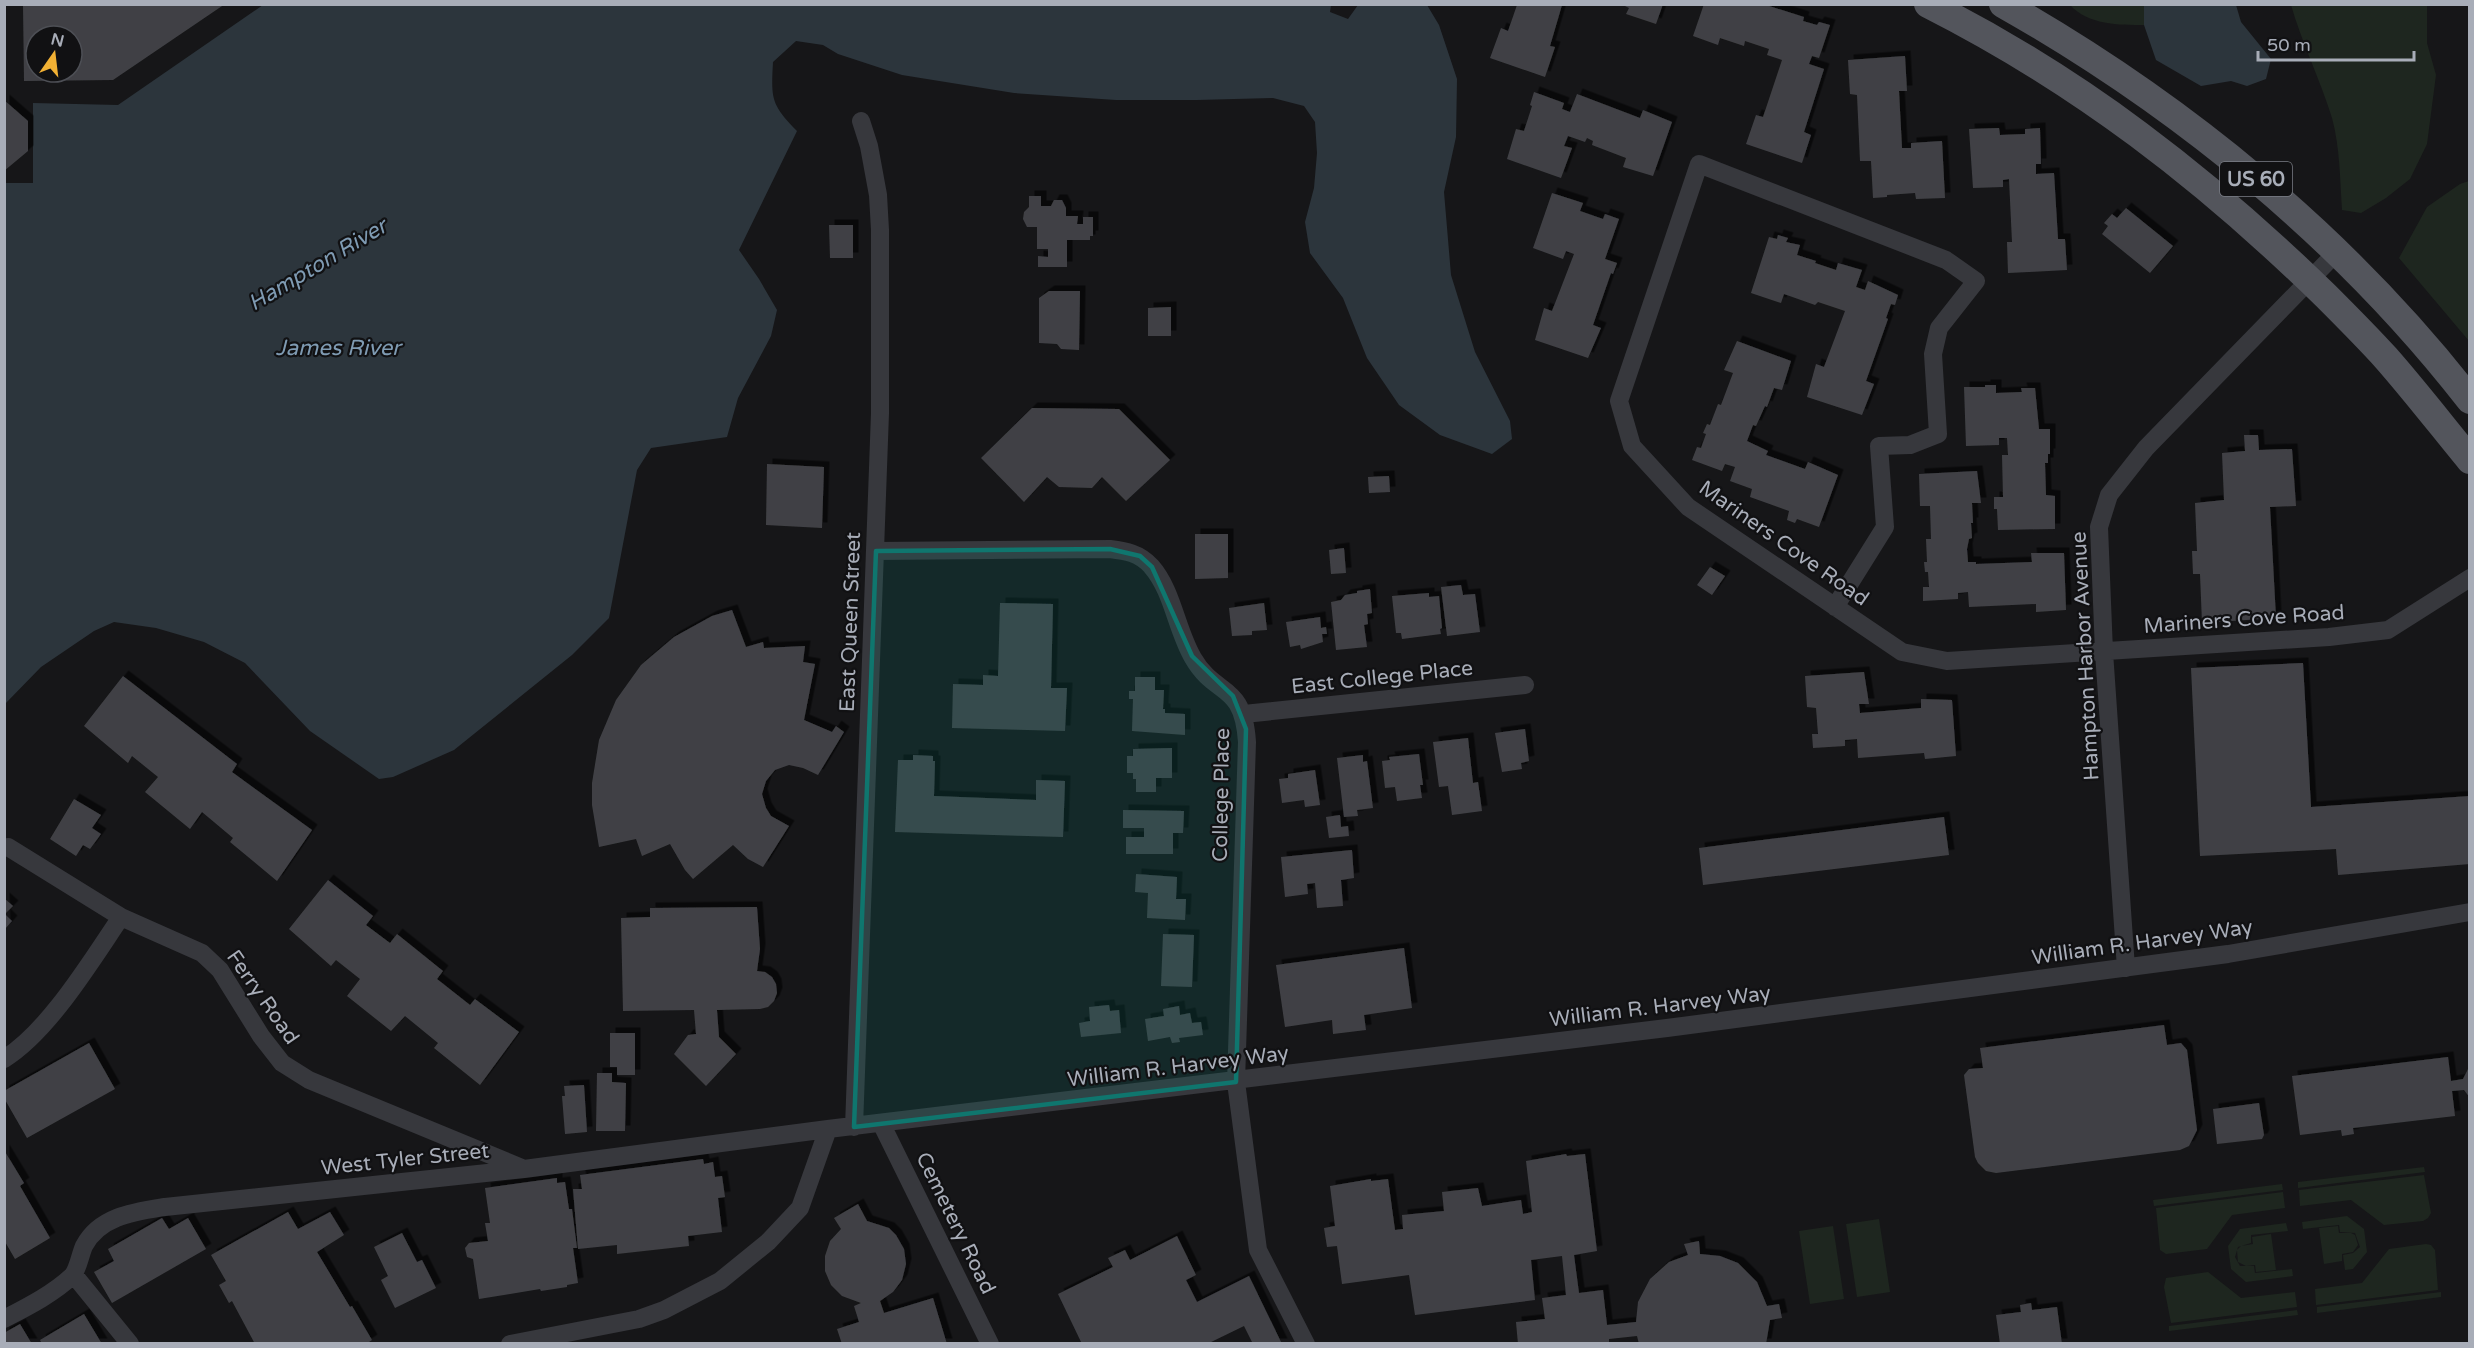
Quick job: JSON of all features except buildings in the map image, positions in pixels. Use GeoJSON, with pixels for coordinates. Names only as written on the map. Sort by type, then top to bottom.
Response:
{"type":"FeatureCollection","features":[{"type":"Feature","properties":{"kind":"main road","name":"US 60"},"geometry":{"type":"LineString","coordinates":[[1928,4],[1997,41],[2071,85],[2126,124],[2230,206],[2310,280],[2386,358],[2469,460]]}},
{"type":"Feature","properties":{"kind":"main road","name":"US 60"},"geometry":{"type":"LineString","coordinates":[[2003,4],[2085,53],[2173,114],[2237,163],[2336,253],[2410,329],[2469,400]]}},
{"type":"Feature","properties":{"kind":"street","name":"East Queen Street"},"geometry":{"type":"LineString","coordinates":[[854,1127],[880,403],[880,230],[873,164],[861,121]]}},
{"type":"Feature","properties":{"kind":"street","name":"Mariners Cove Road"},"geometry":{"type":"LineString","coordinates":[[1835,607],[1886,527],[1879,446],[1910,445],[1938,434],[1934,354],[1939,328],[1976,281],[1946,260],[1699,164],[1619,401],[1632,446],[1688,507],[1835,607],[1902,652],[1947,661],[2329,637],[2388,630],[2469,578]]}},
{"type":"Feature","properties":{"kind":"street","name":"Hampton Harbor Avenue"},"geometry":{"type":"LineString","coordinates":[[2126,968],[2104,652],[2099,527],[2109,495],[2146,448],[2336,253]]}},
{"type":"Feature","properties":{"kind":"street","name":"College Place"},"geometry":{"type":"LineString","coordinates":[[876,551],[1110,549],[1140,556],[1152,567],[1161,582],[1197,664],[1210,678],[1233,696],[1244,714],[1248,742],[1236,1082],[1258,1250],[1306,1344]]}},
{"type":"Feature","properties":{"kind":"street","name":"East College Place"},"geometry":{"type":"LineString","coordinates":[[1244,714],[1525,685]]}},
{"type":"Feature","properties":{"kind":"street","name":"Ferry Road"},"geometry":{"type":"LineString","coordinates":[[8,847],[121,917],[192,947],[211,960],[228,982],[261,1036],[282,1063],[291,1070],[365,1104],[524,1169]]}},
{"type":"Feature","properties":{"kind":"street","name":"William R. Harvey Way"},"geometry":{"type":"LineString","coordinates":[[854,1127],[1236,1082],[2126,968],[2228,954],[2469,912]]}},
{"type":"Feature","properties":{"kind":"street"},"geometry":{"type":"LineString","coordinates":[[4,1059],[21,1046],[51,1015],[121,917]]}},
{"type":"Feature","properties":{"kind":"street","name":"Cemetery Road"},"geometry":{"type":"LineString","coordinates":[[881,1124],[990,1344]]}},
{"type":"Feature","properties":{"kind":"street","name":"West Tyler Street"},"geometry":{"type":"LineString","coordinates":[[74,1275],[85,1245],[93,1233],[117,1216],[165,1207],[524,1169],[854,1127]]}},
{"type":"Feature","properties":{"kind":"street"},"geometry":{"type":"LineString","coordinates":[[510,1344],[639,1319],[664,1310],[720,1281],[768,1242],[800,1208],[828,1130]]}},
{"type":"Feature","properties":{"kind":"street"},"geometry":{"type":"LineString","coordinates":[[4,1320],[74,1275],[130,1344]]}},
{"type":"Feature","properties":{"kind":"highlighted area"},"geometry":{"type":"Polygon","coordinates":[[[1110,549],[1140,556],[1152,567],[1192,656],[1233,696],[1246,729],[1236,1082],[854,1127],[876,551],[1110,549]]]}},
{"type":"Feature","properties":{"kind":"shaded area"},"geometry":{"type":"Polygon","coordinates":[[[2070,5],[2144,5],[2144,25],[2114,24],[2095,20],[2077,12],[2070,5]]]}},
{"type":"Feature","properties":{"kind":"shaded area"},"geometry":{"type":"Polygon","coordinates":[[[2291,5],[2427,5],[2427,43],[2436,75],[2427,144],[2410,179],[2386,198],[2361,213],[2342,210],[2335,129],[2291,5]]]}},
{"type":"Feature","properties":{"kind":"shaded area"},"geometry":{"type":"Polygon","coordinates":[[[2470,181],[2469,341],[2399,258],[2427,207],[2460,184],[2470,181]]]}},
{"type":"Feature","properties":{"kind":"shaded area"},"geometry":{"type":"Polygon","coordinates":[[[2424,1167],[2425,1172],[2298,1188],[2298,1182],[2424,1167]]]}},
{"type":"Feature","properties":{"kind":"shaded area"},"geometry":{"type":"Polygon","coordinates":[[[2424,1175],[2431,1213],[2423,1221],[2384,1225],[2351,1200],[2300,1206],[2299,1190],[2424,1175]]]}},
{"type":"Feature","properties":{"kind":"shaded area"},"geometry":{"type":"Polygon","coordinates":[[[2282,1184],[2283,1190],[2154,1206],[2153,1200],[2282,1184]]]}},
{"type":"Feature","properties":{"kind":"shaded area"},"geometry":{"type":"Polygon","coordinates":[[[2283,1192],[2285,1208],[2232,1215],[2207,1249],[2166,1254],[2160,1250],[2156,1208],[2283,1192]]]}},
{"type":"Feature","properties":{"kind":"shaded area"},"geometry":{"type":"Polygon","coordinates":[[[2347,1216],[2364,1229],[2367,1252],[2353,1269],[2345,1270],[2343,1255],[2353,1253],[2360,1247],[2355,1233],[2340,1232],[2339,1225],[2303,1229],[2302,1222],[2347,1216]]]}},
{"type":"Feature","properties":{"kind":"shaded area"},"geometry":{"type":"Polygon","coordinates":[[[1879,1219],[1890,1292],[1857,1297],[1846,1224],[1879,1219]]]}},
{"type":"Feature","properties":{"kind":"shaded area"},"geometry":{"type":"Polygon","coordinates":[[[2286,1223],[2288,1231],[2251,1235],[2251,1243],[2238,1247],[2235,1257],[2240,1266],[2254,1266],[2255,1273],[2292,1269],[2293,1276],[2246,1282],[2231,1269],[2228,1246],[2240,1229],[2286,1223]]]}},
{"type":"Feature","properties":{"kind":"shaded area"},"geometry":{"type":"Polygon","coordinates":[[[1833,1226],[1844,1299],[1810,1304],[1799,1231],[1833,1226]]]}},
{"type":"Feature","properties":{"kind":"shaded area"},"geometry":{"type":"Polygon","coordinates":[[[2338,1226],[2339,1233],[2355,1235],[2358,1245],[2353,1252],[2342,1254],[2342,1261],[2324,1264],[2319,1228],[2338,1226]]]}},
{"type":"Feature","properties":{"kind":"shaded area"},"geometry":{"type":"Polygon","coordinates":[[[2271,1234],[2276,1270],[2256,1272],[2255,1265],[2246,1266],[2238,1262],[2237,1250],[2241,1246],[2253,1244],[2252,1237],[2271,1234]]]}},
{"type":"Feature","properties":{"kind":"shaded area"},"geometry":{"type":"Polygon","coordinates":[[[2431,1245],[2435,1250],[2438,1290],[2316,1305],[2315,1289],[2362,1283],[2389,1249],[2431,1245]]]}},
{"type":"Feature","properties":{"kind":"shaded area"},"geometry":{"type":"Polygon","coordinates":[[[2208,1272],[2241,1298],[2295,1292],[2297,1307],[2171,1323],[2164,1287],[2166,1278],[2208,1272]]]}},
{"type":"Feature","properties":{"kind":"shaded area"},"geometry":{"type":"Polygon","coordinates":[[[2441,1292],[2441,1297],[2317,1313],[2317,1307],[2441,1292]]]}},
{"type":"Feature","properties":{"kind":"shaded area"},"geometry":{"type":"Polygon","coordinates":[[[2297,1310],[2298,1315],[2169,1331],[2169,1326],[2297,1310]]]}},
{"type":"Feature","properties":{"kind":"water","name":"James River"},"geometry":{"type":"Polygon","coordinates":[[[263,5],[1331,5],[1330,12],[1348,19],[1358,5],[1427,5],[1439,25],[1457,79],[1456,137],[1444,192],[1451,275],[1475,352],[1510,421],[1512,439],[1492,454],[1440,435],[1399,405],[1367,358],[1343,298],[1310,253],[1305,222],[1314,188],[1317,153],[1315,122],[1304,106],[1273,98],[1116,100],[1014,93],[902,75],[838,54],[823,45],[796,41],[773,62],[772,85],[777,107],[797,131],[739,250],[777,310],[771,336],[738,398],[727,437],[651,448],[637,470],[609,618],[572,655],[454,750],[393,777],[379,779],[310,731],[245,663],[204,642],[156,628],[114,622],[94,631],[41,667],[5,704],[4,183],[33,183],[33,103],[118,105],[263,5]]]}},
{"type":"Feature","properties":{"kind":"water"},"geometry":{"type":"Polygon","coordinates":[[[2144,5],[2236,5],[2241,22],[2271,59],[2266,79],[2247,86],[2231,81],[2201,86],[2156,60],[2144,25],[2144,5]]]}},
{"type":"Feature","properties":{"kind":"water label","name":"Hampton River"},"geometry":{"type":"Point","coordinates":[317,264]}}]}
